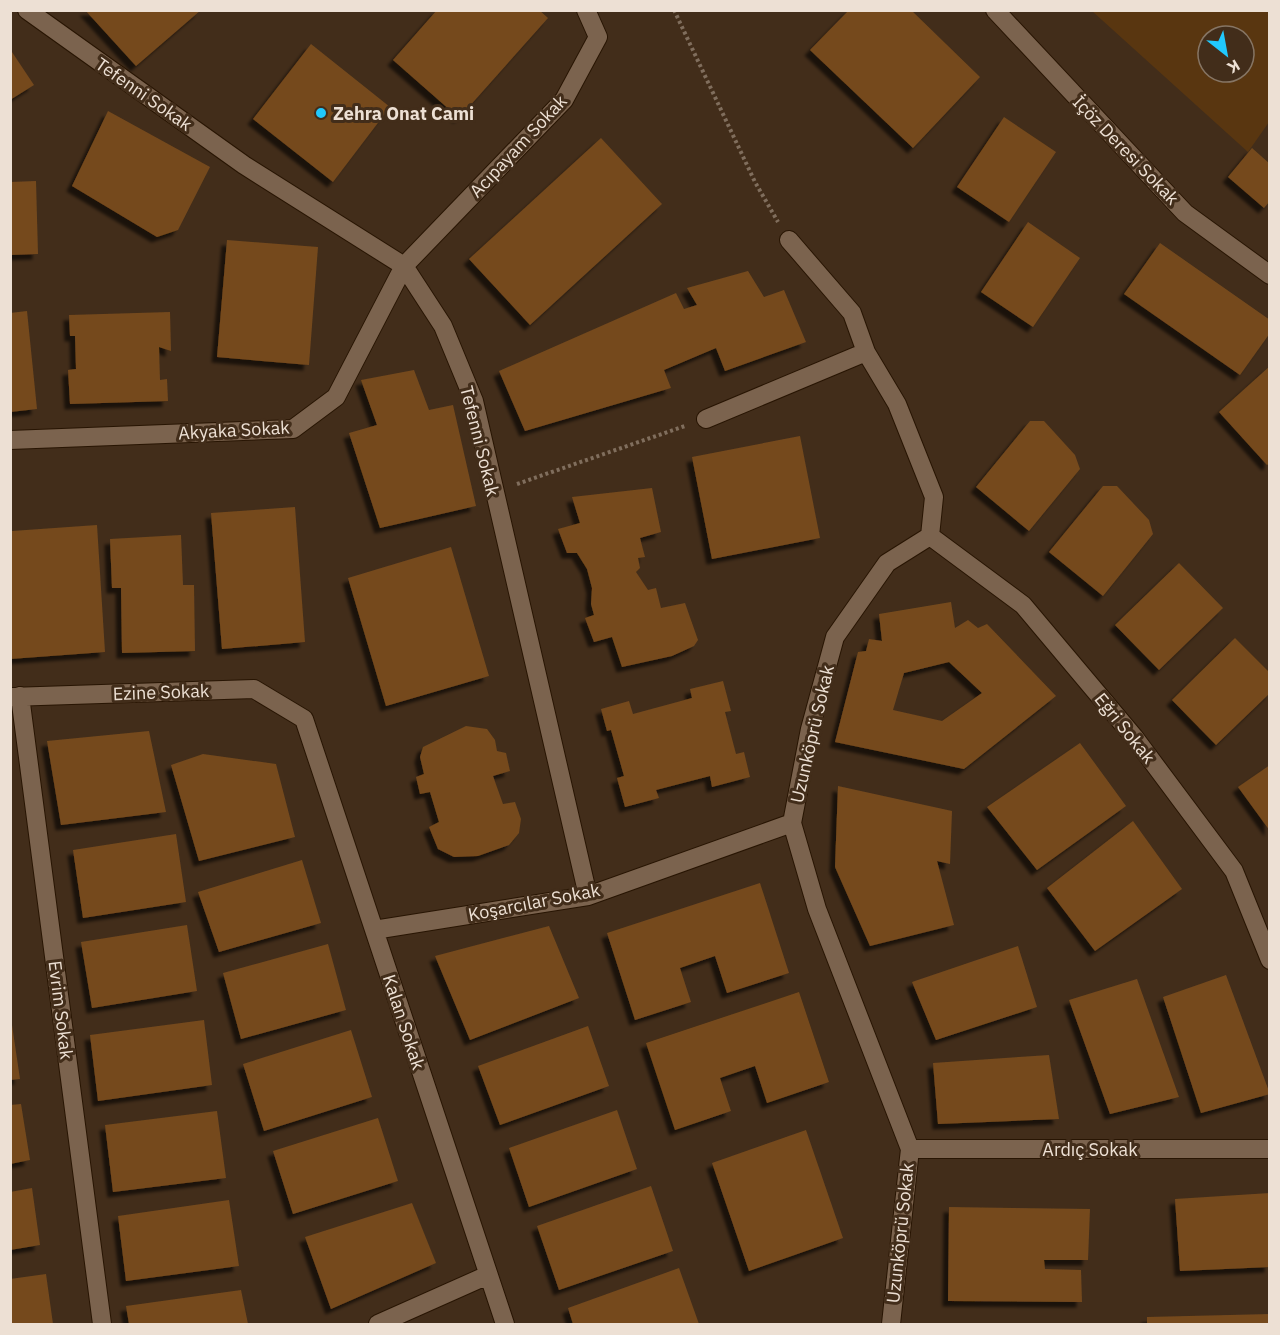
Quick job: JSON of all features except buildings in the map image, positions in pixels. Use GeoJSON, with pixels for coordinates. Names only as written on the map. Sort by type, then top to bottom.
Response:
{"type":"FeatureCollection","features":[{"type":"Feature","properties":{"kind":"street","name":"Tefenni Sokak"},"geometry":{"type":"LineString","coordinates":[[27,10],[244,165],[404,266],[443,326],[474,400],[493,492],[588,896]]}},
{"type":"Feature","properties":{"kind":"street","name":"Acıpayam Sokak"},"geometry":{"type":"LineString","coordinates":[[404,266],[564,100],[598,37],[586,10]]}},
{"type":"Feature","properties":{"kind":"street","name":"İçöz Deresi Sokak"},"geometry":{"type":"LineString","coordinates":[[995,10],[1185,213],[1269,275]]}},
{"type":"Feature","properties":{"kind":"street"},"geometry":{"type":"LineString","coordinates":[[789,240],[852,313],[866,352],[897,404],[934,497],[930,536]]}},
{"type":"Feature","properties":{"kind":"street","name":"Akyaka Sokak"},"geometry":{"type":"LineString","coordinates":[[10,440],[293,429],[336,396],[404,266]]}},
{"type":"Feature","properties":{"kind":"street"},"geometry":{"type":"LineString","coordinates":[[706,419],[866,352]]}},
{"type":"Feature","properties":{"kind":"street","name":"Uzunköprü Sokak"},"geometry":{"type":"LineString","coordinates":[[891,1324],[910,1149],[817,909],[792,823],[810,729],[836,637],[887,563],[930,536]]}},
{"type":"Feature","properties":{"kind":"street","name":"Eğri Sokak"},"geometry":{"type":"LineString","coordinates":[[930,536],[1023,605],[1134,737],[1234,871],[1269,960]]}},
{"type":"Feature","properties":{"kind":"street","name":"Ezine Sokak"},"geometry":{"type":"LineString","coordinates":[[15,697],[254,689],[304,719]]}},
{"type":"Feature","properties":{"kind":"street","name":"Evrim Sokak"},"geometry":{"type":"LineString","coordinates":[[15,697],[102,1324]]}},
{"type":"Feature","properties":{"kind":"street","name":"Kalan Sokak"},"geometry":{"type":"LineString","coordinates":[[304,719],[505,1324]]}},
{"type":"Feature","properties":{"kind":"street","name":"Koşarcılar Sokak"},"geometry":{"type":"LineString","coordinates":[[374,930],[588,896],[792,823]]}},
{"type":"Feature","properties":{"kind":"street","name":"Ardıç Sokak"},"geometry":{"type":"LineString","coordinates":[[910,1149],[1269,1149]]}},
{"type":"Feature","properties":{"kind":"street"},"geometry":{"type":"LineString","coordinates":[[378,1324],[488,1275]]}},
{"type":"Feature","properties":{"kind":"path"},"geometry":{"type":"LineString","coordinates":[[675,10],[755,183],[789,240]]}},
{"type":"Feature","properties":{"kind":"path"},"geometry":{"type":"LineString","coordinates":[[493,492],[706,419]]}},
{"type":"Feature","properties":{"kind":"shaded area"},"geometry":{"type":"Polygon","coordinates":[[[1092,11],[1269,11],[1269,122],[1248,152],[1092,11]]]}},
{"type":"Feature","properties":{"kind":"place","name":"Zehra Onat Cami"},"geometry":{"type":"Point","coordinates":[321,113]}}]}
